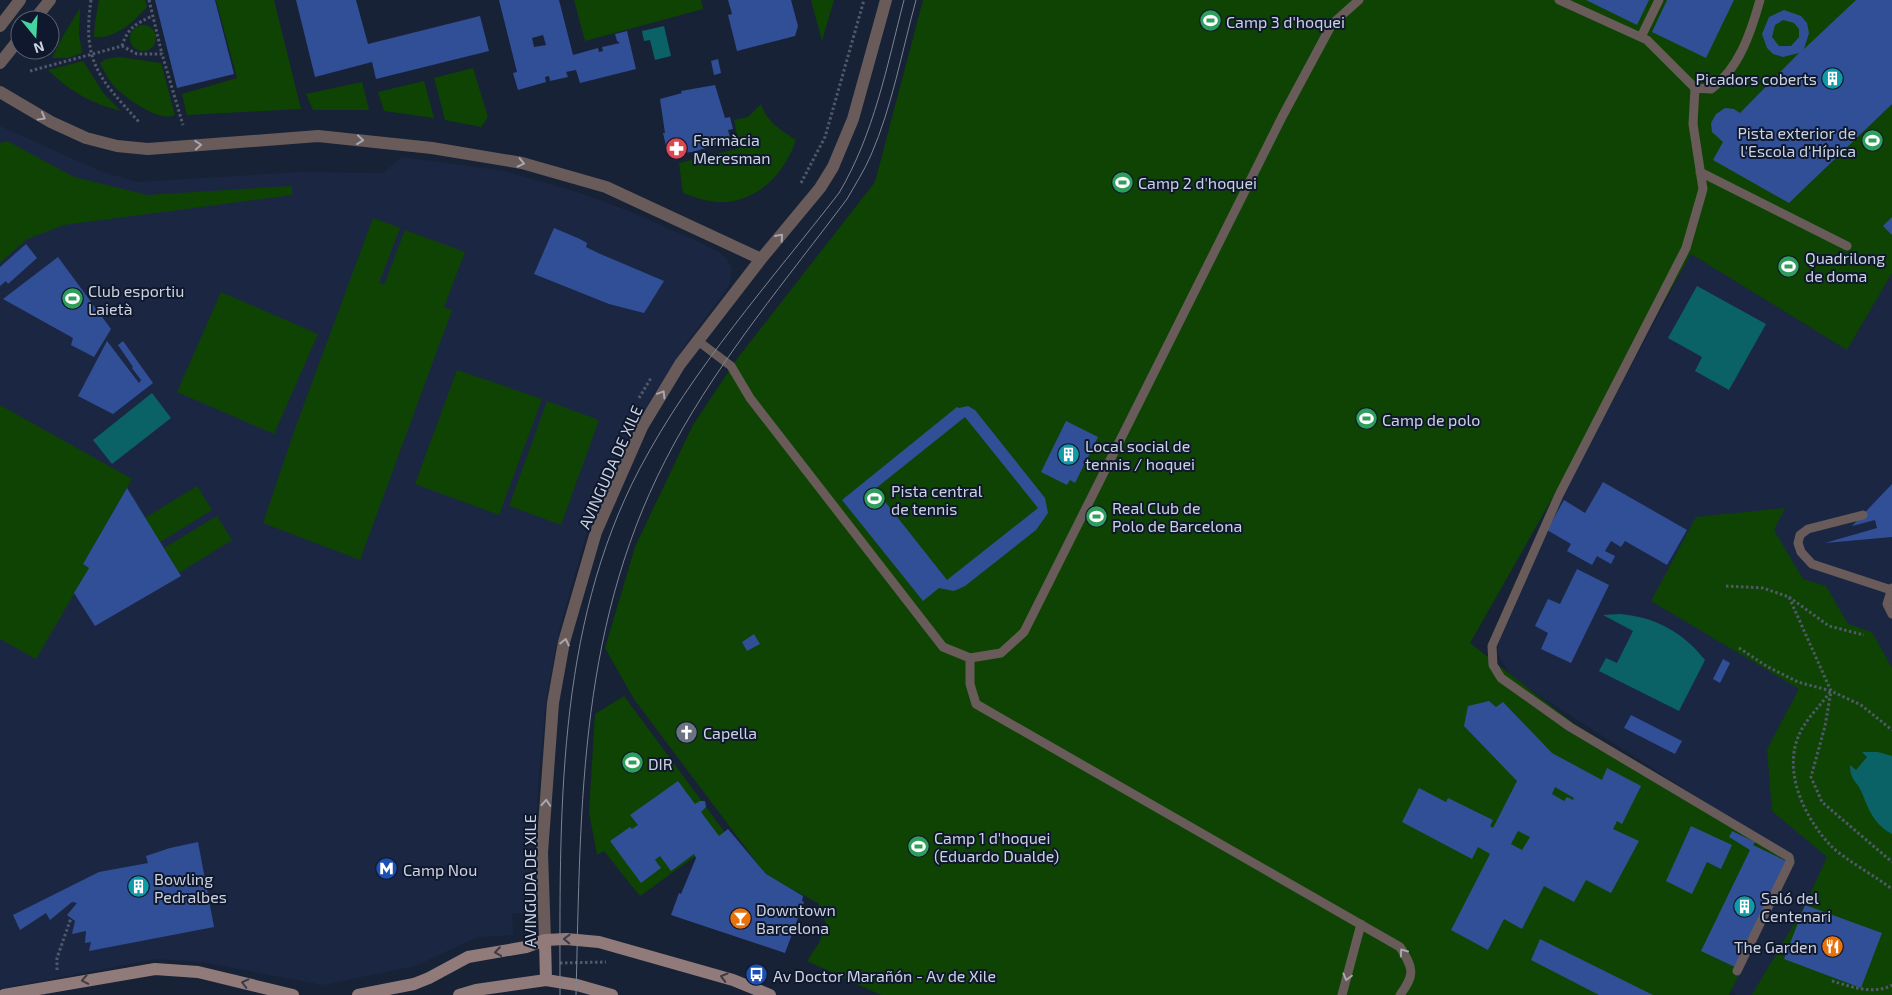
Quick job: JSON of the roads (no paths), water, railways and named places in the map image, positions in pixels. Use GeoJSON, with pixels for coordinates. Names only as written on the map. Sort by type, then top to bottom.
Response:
{"type":"FeatureCollection","features":[{"type":"Feature","properties":{"kind":"street"},"geometry":{"type":"LineString","coordinates":[[0,26],[20,0]]}},
{"type":"Feature","properties":{"kind":"street"},"geometry":{"type":"LineString","coordinates":[[42,10],[50,0]]}},
{"type":"Feature","properties":{"kind":"street","name":"AVINGUDA DE XILE"},"geometry":{"type":"LineString","coordinates":[[546,980],[542,852],[553,703],[564,642],[596,532],[638,436],[680,364],[761,259],[820,188],[844,145],[886,0]]}},
{"type":"Feature","properties":{"kind":"street"},"geometry":{"type":"LineString","coordinates":[[0,63],[10,50]]}},
{"type":"Feature","properties":{"kind":"street"},"geometry":{"type":"LineString","coordinates":[[0,92],[51,122],[86,138],[117,146],[148,148],[318,136],[432,148],[522,163],[606,187],[761,259]]}},
{"type":"Feature","properties":{"kind":"street"},"geometry":{"type":"LineString","coordinates":[[358,995],[414,984],[468,957],[526,947],[545,940],[566,939],[599,942],[733,980],[770,995]]}},
{"type":"Feature","properties":{"kind":"street"},"geometry":{"type":"LineString","coordinates":[[4,995],[155,968],[198,972],[292,995]]}},
{"type":"Feature","properties":{"kind":"street"},"geometry":{"type":"LineString","coordinates":[[460,995],[476,990],[546,980],[577,985],[612,995]]}},
{"type":"Feature","properties":{"kind":"lane"},"geometry":{"type":"LineString","coordinates":[[698,341],[731,366],[750,398],[943,647],[970,658],[1001,653],[1024,632],[1282,117],[1332,24],[1359,0]]}},
{"type":"Feature","properties":{"kind":"lane"},"geometry":{"type":"LineString","coordinates":[[1559,0],[1578,4],[1647,40],[1695,88],[1711,89],[1720,83],[1737,60],[1760,0]]}},
{"type":"Feature","properties":{"kind":"lane"},"geometry":{"type":"LineString","coordinates":[[1641,37],[1659,0]]}},
{"type":"Feature","properties":{"kind":"lane"},"geometry":{"type":"LineString","coordinates":[[1695,88],[1694,124],[1703,189],[1686,248],[1559,495],[1492,646],[1491,654],[1492,665],[1501,678],[1570,727],[1789,858],[1790,862],[1737,971]]}},
{"type":"Feature","properties":{"kind":"lane"},"geometry":{"type":"LineString","coordinates":[[1700,172],[1847,246]]}},
{"type":"Feature","properties":{"kind":"lane"},"geometry":{"type":"LineString","coordinates":[[1863,514],[1808,529],[1800,535],[1798,543],[1801,552],[1812,564],[1892,588],[1887,604],[1892,614]]}},
{"type":"Feature","properties":{"kind":"lane"},"geometry":{"type":"LineString","coordinates":[[970,658],[970,684],[976,704],[1400,947],[1412,966],[1410,980],[1400,995]]}},
{"type":"Feature","properties":{"kind":"lane"},"geometry":{"type":"LineString","coordinates":[[1342,995],[1361,924]]}},
{"type":"Feature","properties":{"kind":"tram line"},"geometry":{"type":"LineString","coordinates":[[560,995],[563,793],[568,725],[577,659],[592,593],[612,530],[640,468],[684,395],[734,326],[839,193],[862,147],[885,75],[904,0]]}},
{"type":"Feature","properties":{"kind":"tram line"},"geometry":{"type":"LineString","coordinates":[[576,995],[580,852],[584,782],[591,713],[602,644],[619,577],[642,510],[674,444],[693,411],[756,318],[847,199],[865,167],[885,118],[916,0]]}},
{"type":"Feature","properties":{"kind":"place","name":"Camp 3 d'hoquei"},"geometry":{"type":"Point","coordinates":[1210,21]}},
{"type":"Feature","properties":{"kind":"place","name":"Picadors coberts"},"geometry":{"type":"Point","coordinates":[1833,78]}},
{"type":"Feature","properties":{"kind":"place","name":"Pista exterior de l'Escola d'Hípica"},"geometry":{"type":"Point","coordinates":[1872,141]}},
{"type":"Feature","properties":{"kind":"place","name":"Farmàcia Meresman"},"geometry":{"type":"Point","coordinates":[677,148]}},
{"type":"Feature","properties":{"kind":"place","name":"Camp 2 d'hoquei"},"geometry":{"type":"Point","coordinates":[1122,182]}},
{"type":"Feature","properties":{"kind":"place","name":"Quadrilong de doma"},"geometry":{"type":"Point","coordinates":[1789,266]}},
{"type":"Feature","properties":{"kind":"place","name":"Club esportiu Laietà"},"geometry":{"type":"Point","coordinates":[72,299]}},
{"type":"Feature","properties":{"kind":"place","name":"Camp de polo"},"geometry":{"type":"Point","coordinates":[1366,419]}},
{"type":"Feature","properties":{"kind":"place","name":"Local social de tennis / hoquei"},"geometry":{"type":"Point","coordinates":[1069,454]}},
{"type":"Feature","properties":{"kind":"place","name":"Pista central de tennis"},"geometry":{"type":"Point","coordinates":[875,499]}},
{"type":"Feature","properties":{"kind":"place","name":"Real Club de Polo de Barcelona"},"geometry":{"type":"Point","coordinates":[1096,516]}},
{"type":"Feature","properties":{"kind":"place","name":"Capella"},"geometry":{"type":"Point","coordinates":[687,732]}},
{"type":"Feature","properties":{"kind":"place","name":"DIR"},"geometry":{"type":"Point","coordinates":[632,763]}},
{"type":"Feature","properties":{"kind":"place","name":"Camp 1 d'hoquei (Eduardo Dualde)"},"geometry":{"type":"Point","coordinates":[918,846]}},
{"type":"Feature","properties":{"kind":"place","name":"Camp Nou"},"geometry":{"type":"Point","coordinates":[387,869]}},
{"type":"Feature","properties":{"kind":"place","name":"Bowling Pedralbes"},"geometry":{"type":"Point","coordinates":[138,887]}},
{"type":"Feature","properties":{"kind":"place","name":"Saló del Centenari"},"geometry":{"type":"Point","coordinates":[1745,906]}},
{"type":"Feature","properties":{"kind":"place","name":"Downtown Barcelona"},"geometry":{"type":"Point","coordinates":[740,918]}},
{"type":"Feature","properties":{"kind":"place","name":"The Garden"},"geometry":{"type":"Point","coordinates":[1833,946]}},
{"type":"Feature","properties":{"kind":"place","name":"Av Doctor Marañón - Av de Xile"},"geometry":{"type":"Point","coordinates":[757,975]}}]}
